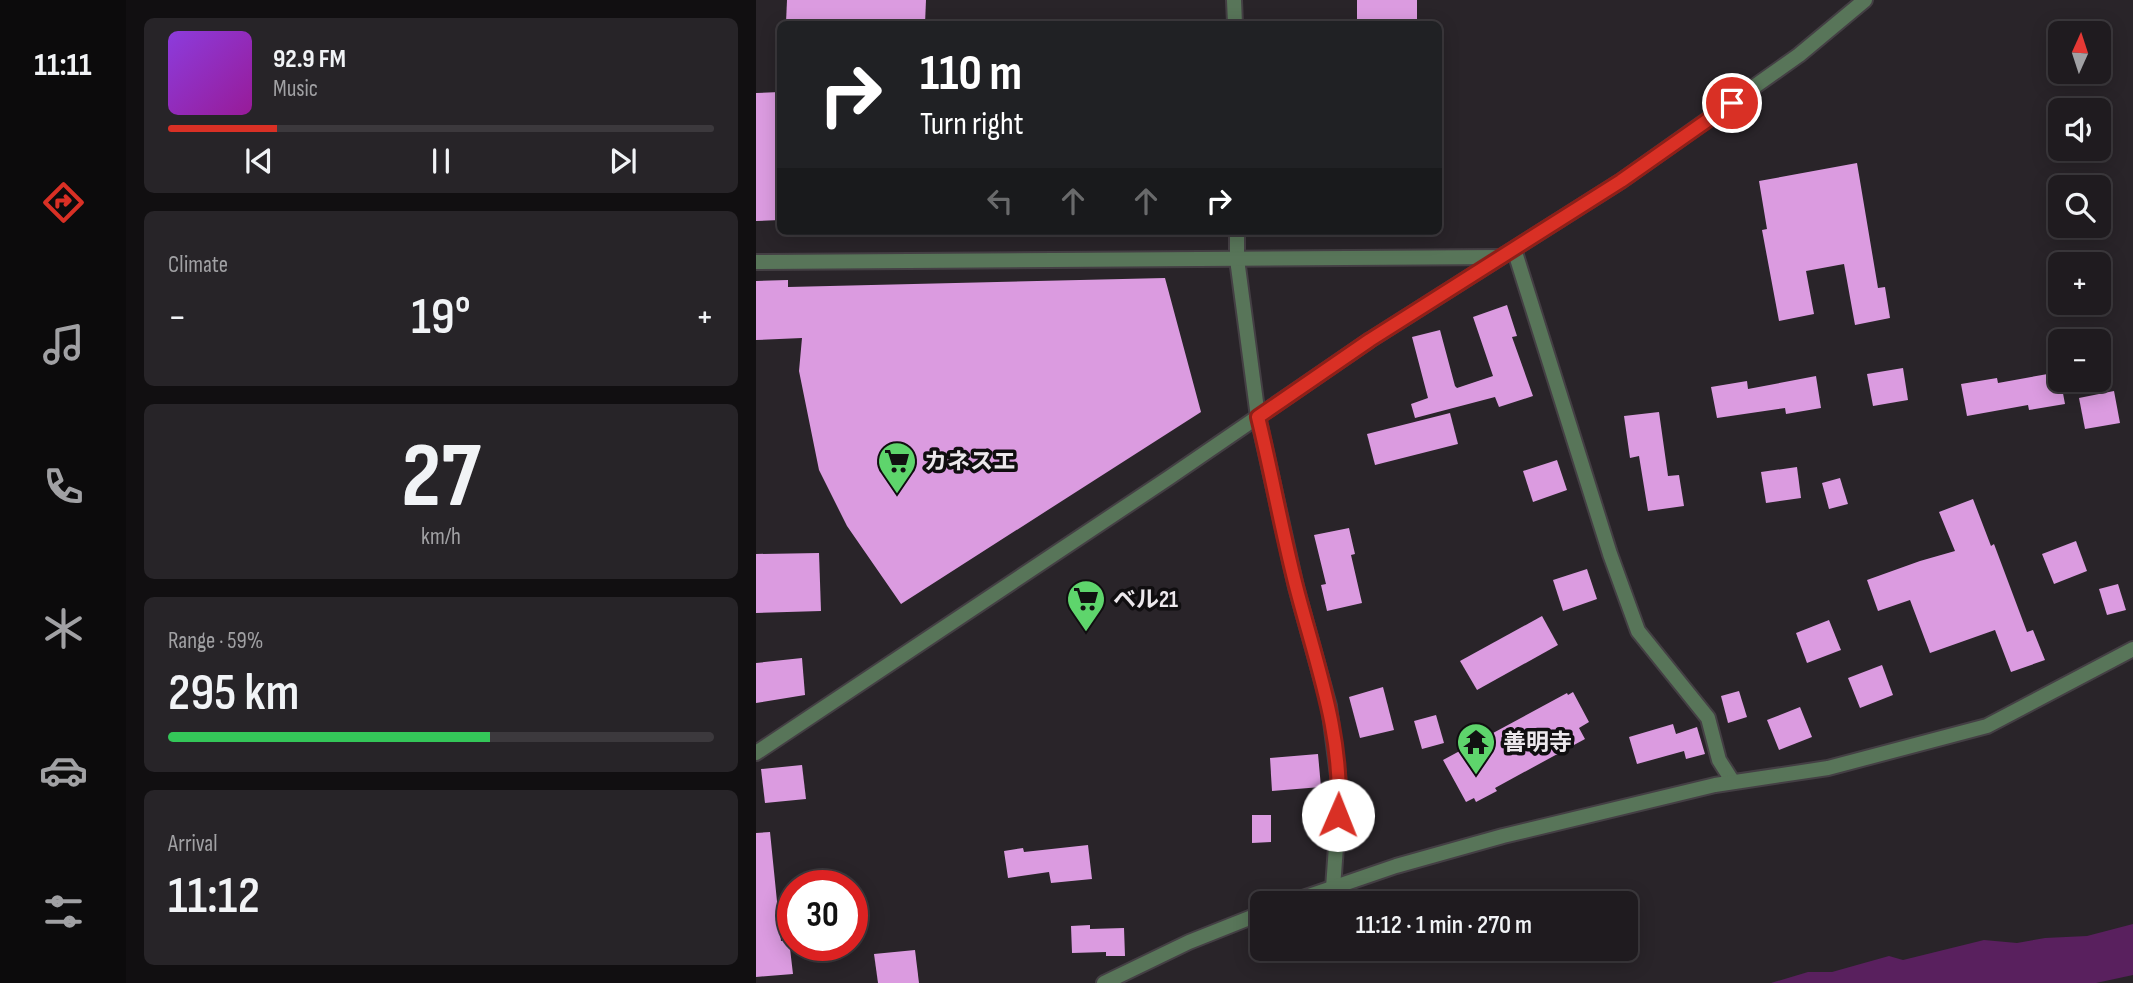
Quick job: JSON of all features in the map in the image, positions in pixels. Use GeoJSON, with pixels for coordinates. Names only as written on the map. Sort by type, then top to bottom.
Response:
{"type":"FeatureCollection","features":[{"type":"Feature","properties":{"kind":"street"},"geometry":{"type":"LineString","coordinates":[[1234,0],[1234,21]]}},
{"type":"Feature","properties":{"kind":"street"},"geometry":{"type":"LineString","coordinates":[[756,753],[1370,340],[1621,181],[1788,63],[1866,0]]}},
{"type":"Feature","properties":{"kind":"street"},"geometry":{"type":"LineString","coordinates":[[1237,235],[1237,259],[1258,417],[1296,587],[1329,706],[1340,790],[1333,888]]}},
{"type":"Feature","properties":{"kind":"street"},"geometry":{"type":"LineString","coordinates":[[756,262],[1237,259],[1508,253]]}},
{"type":"Feature","properties":{"kind":"street"},"geometry":{"type":"LineString","coordinates":[[1508,253],[1638,631],[1708,718],[1718,760],[1733,782]]}},
{"type":"Feature","properties":{"kind":"street"},"geometry":{"type":"LineString","coordinates":[[1324,891],[1396,866],[1503,836],[1733,782],[1828,768],[1987,726],[2133,649]]}},
{"type":"Feature","properties":{"kind":"street"},"geometry":{"type":"LineString","coordinates":[[1104,983],[1189,942],[1250,919]]}},
{"type":"Feature","properties":{"kind":"shaded area"},"geometry":{"type":"Polygon","coordinates":[[[2133,924],[2133,975],[2096,983],[1771,983],[1808,972],[1832,972],[1889,956],[1903,960],[1984,940],[2017,943],[2045,938],[2087,936],[2133,924]]]}},
{"type":"Feature","properties":{"kind":"building"},"geometry":{"type":"Polygon","coordinates":[[[787,0],[926,0],[925,21],[786,21],[787,0]]]}},
{"type":"Feature","properties":{"kind":"building"},"geometry":{"type":"Polygon","coordinates":[[[1357,0],[1417,0],[1417,21],[1357,21],[1357,0]]]}},
{"type":"Feature","properties":{"kind":"building"},"geometry":{"type":"Polygon","coordinates":[[[777,92],[777,220],[756,221],[756,93],[777,92]]]}},
{"type":"Feature","properties":{"kind":"building"},"geometry":{"type":"Polygon","coordinates":[[[1857,163],[1878,288],[1885,287],[1890,318],[1855,325],[1844,264],[1806,271],[1814,314],[1779,321],[1762,230],[1767,229],[1759,181],[1857,163]]]}},
{"type":"Feature","properties":{"kind":"building"},"geometry":{"type":"Polygon","coordinates":[[[1165,278],[1201,412],[901,604],[847,526],[819,470],[799,371],[802,338],[756,340],[756,281],[788,280],[788,287],[1165,278]]]}},
{"type":"Feature","properties":{"kind":"building"},"geometry":{"type":"Polygon","coordinates":[[[1507,305],[1517,336],[1512,337],[1533,396],[1499,407],[1495,397],[1415,418],[1411,404],[1428,398],[1412,337],[1440,330],[1457,388],[1493,376],[1473,317],[1507,305]]]}},
{"type":"Feature","properties":{"kind":"building"},"geometry":{"type":"Polygon","coordinates":[[[1903,368],[1908,400],[1873,406],[1867,374],[1903,368]]]}},
{"type":"Feature","properties":{"kind":"building"},"geometry":{"type":"Polygon","coordinates":[[[2048,374],[2048,392],[2063,392],[2065,404],[2029,410],[2028,405],[1967,416],[1961,384],[1997,378],[1998,383],[2048,374]]]}},
{"type":"Feature","properties":{"kind":"building"},"geometry":{"type":"Polygon","coordinates":[[[1816,376],[1821,408],[1786,414],[1785,408],[1717,418],[1711,387],[1747,381],[1748,389],[1816,376]]]}},
{"type":"Feature","properties":{"kind":"building"},"geometry":{"type":"Polygon","coordinates":[[[2114,391],[2120,423],[2085,429],[2079,398],[2114,391]]]}},
{"type":"Feature","properties":{"kind":"building"},"geometry":{"type":"Polygon","coordinates":[[[1659,412],[1668,476],[1679,475],[1684,506],[1648,511],[1639,456],[1630,458],[1624,416],[1659,412]]]}},
{"type":"Feature","properties":{"kind":"building"},"geometry":{"type":"Polygon","coordinates":[[[1450,413],[1458,444],[1375,465],[1367,434],[1450,413]]]}},
{"type":"Feature","properties":{"kind":"building"},"geometry":{"type":"Polygon","coordinates":[[[1557,460],[1567,490],[1533,502],[1523,471],[1557,460]]]}},
{"type":"Feature","properties":{"kind":"building"},"geometry":{"type":"Polygon","coordinates":[[[1797,467],[1801,498],[1766,503],[1761,472],[1797,467]]]}},
{"type":"Feature","properties":{"kind":"building"},"geometry":{"type":"Polygon","coordinates":[[[1840,478],[1848,504],[1829,509],[1822,483],[1840,478]]]}},
{"type":"Feature","properties":{"kind":"building"},"geometry":{"type":"Polygon","coordinates":[[[1973,499],[1991,546],[1994,544],[2027,632],[2033,630],[2045,660],[2011,672],[1995,630],[1930,653],[1910,600],[1878,611],[1867,580],[1955,551],[1939,512],[1973,499]]]}},
{"type":"Feature","properties":{"kind":"building"},"geometry":{"type":"Polygon","coordinates":[[[1349,528],[1355,554],[1351,555],[1362,603],[1327,611],[1321,585],[1326,584],[1314,535],[1349,528]]]}},
{"type":"Feature","properties":{"kind":"building"},"geometry":{"type":"Polygon","coordinates":[[[2076,541],[2087,571],[2054,584],[2042,554],[2076,541]]]}},
{"type":"Feature","properties":{"kind":"building"},"geometry":{"type":"Polygon","coordinates":[[[819,553],[821,611],[756,613],[756,554],[819,553]]]}},
{"type":"Feature","properties":{"kind":"building"},"geometry":{"type":"Polygon","coordinates":[[[1587,569],[1597,599],[1563,611],[1553,580],[1587,569]]]}},
{"type":"Feature","properties":{"kind":"building"},"geometry":{"type":"Polygon","coordinates":[[[2118,584],[2126,610],[2107,615],[2099,589],[2118,584]]]}},
{"type":"Feature","properties":{"kind":"building"},"geometry":{"type":"Polygon","coordinates":[[[1542,616],[1558,645],[1477,690],[1460,661],[1542,616]]]}},
{"type":"Feature","properties":{"kind":"building"},"geometry":{"type":"Polygon","coordinates":[[[1829,620],[1841,650],[1807,663],[1796,633],[1829,620]]]}},
{"type":"Feature","properties":{"kind":"building"},"geometry":{"type":"Polygon","coordinates":[[[802,658],[805,695],[756,703],[756,663],[802,658]]]}},
{"type":"Feature","properties":{"kind":"building"},"geometry":{"type":"Polygon","coordinates":[[[1882,665],[1893,695],[1860,708],[1848,678],[1882,665]]]}},
{"type":"Feature","properties":{"kind":"building"},"geometry":{"type":"Polygon","coordinates":[[[1383,687],[1394,730],[1360,738],[1349,697],[1383,687]]]}},
{"type":"Feature","properties":{"kind":"building"},"geometry":{"type":"Polygon","coordinates":[[[1739,691],[1747,717],[1728,723],[1721,696],[1739,691]]]}},
{"type":"Feature","properties":{"kind":"building"},"geometry":{"type":"Polygon","coordinates":[[[1573,692],[1589,722],[1579,728],[1585,739],[1495,788],[1497,791],[1476,802],[1474,798],[1466,802],[1443,760],[1573,692]]]}},
{"type":"Feature","properties":{"kind":"building"},"geometry":{"type":"Polygon","coordinates":[[[1800,707],[1812,737],[1779,750],[1767,720],[1800,707]]]}},
{"type":"Feature","properties":{"kind":"building"},"geometry":{"type":"Polygon","coordinates":[[[1436,715],[1444,743],[1422,749],[1414,721],[1436,715]]]}},
{"type":"Feature","properties":{"kind":"building"},"geometry":{"type":"Polygon","coordinates":[[[1673,724],[1676,734],[1697,727],[1705,754],[1686,759],[1684,751],[1637,764],[1629,737],[1673,724]]]}},
{"type":"Feature","properties":{"kind":"building"},"geometry":{"type":"Polygon","coordinates":[[[1318,754],[1321,787],[1272,791],[1270,758],[1318,754]]]}},
{"type":"Feature","properties":{"kind":"building"},"geometry":{"type":"Polygon","coordinates":[[[802,765],[806,799],[765,803],[761,769],[802,765]]]}},
{"type":"Feature","properties":{"kind":"building"},"geometry":{"type":"Polygon","coordinates":[[[1252,815],[1271,815],[1271,842],[1252,843],[1252,815]]]}},
{"type":"Feature","properties":{"kind":"building"},"geometry":{"type":"Polygon","coordinates":[[[770,832],[777,901],[777,961],[791,961],[793,974],[756,977],[756,833],[770,832]]]}},
{"type":"Feature","properties":{"kind":"building"},"geometry":{"type":"Polygon","coordinates":[[[1088,845],[1092,879],[1051,883],[1049,872],[1008,878],[1004,851],[1023,848],[1024,852],[1088,845]]]}},
{"type":"Feature","properties":{"kind":"building"},"geometry":{"type":"Polygon","coordinates":[[[1090,925],[1090,929],[1124,928],[1125,956],[1106,956],[1106,952],[1072,953],[1071,926],[1090,925]]]}},
{"type":"Feature","properties":{"kind":"building"},"geometry":{"type":"Polygon","coordinates":[[[915,950],[919,983],[878,983],[874,954],[915,950]]]}},
{"type":"Feature","properties":{"kind":"place","name":"カネスエ"},"geometry":{"type":"Point","coordinates":[897,495]}},
{"type":"Feature","properties":{"kind":"place","name":"ベル21"},"geometry":{"type":"Point","coordinates":[1086,633]}},
{"type":"Feature","properties":{"kind":"place","name":"善明寺"},"geometry":{"type":"Point","coordinates":[1476,776]}},
{"type":"Feature","properties":{"kind":"route"},"geometry":{"type":"LineString","coordinates":[[1338,815],[1340,790],[1329,706],[1296,587],[1258,417],[1370,340],[1621,181],[1732,103]]}}]}
